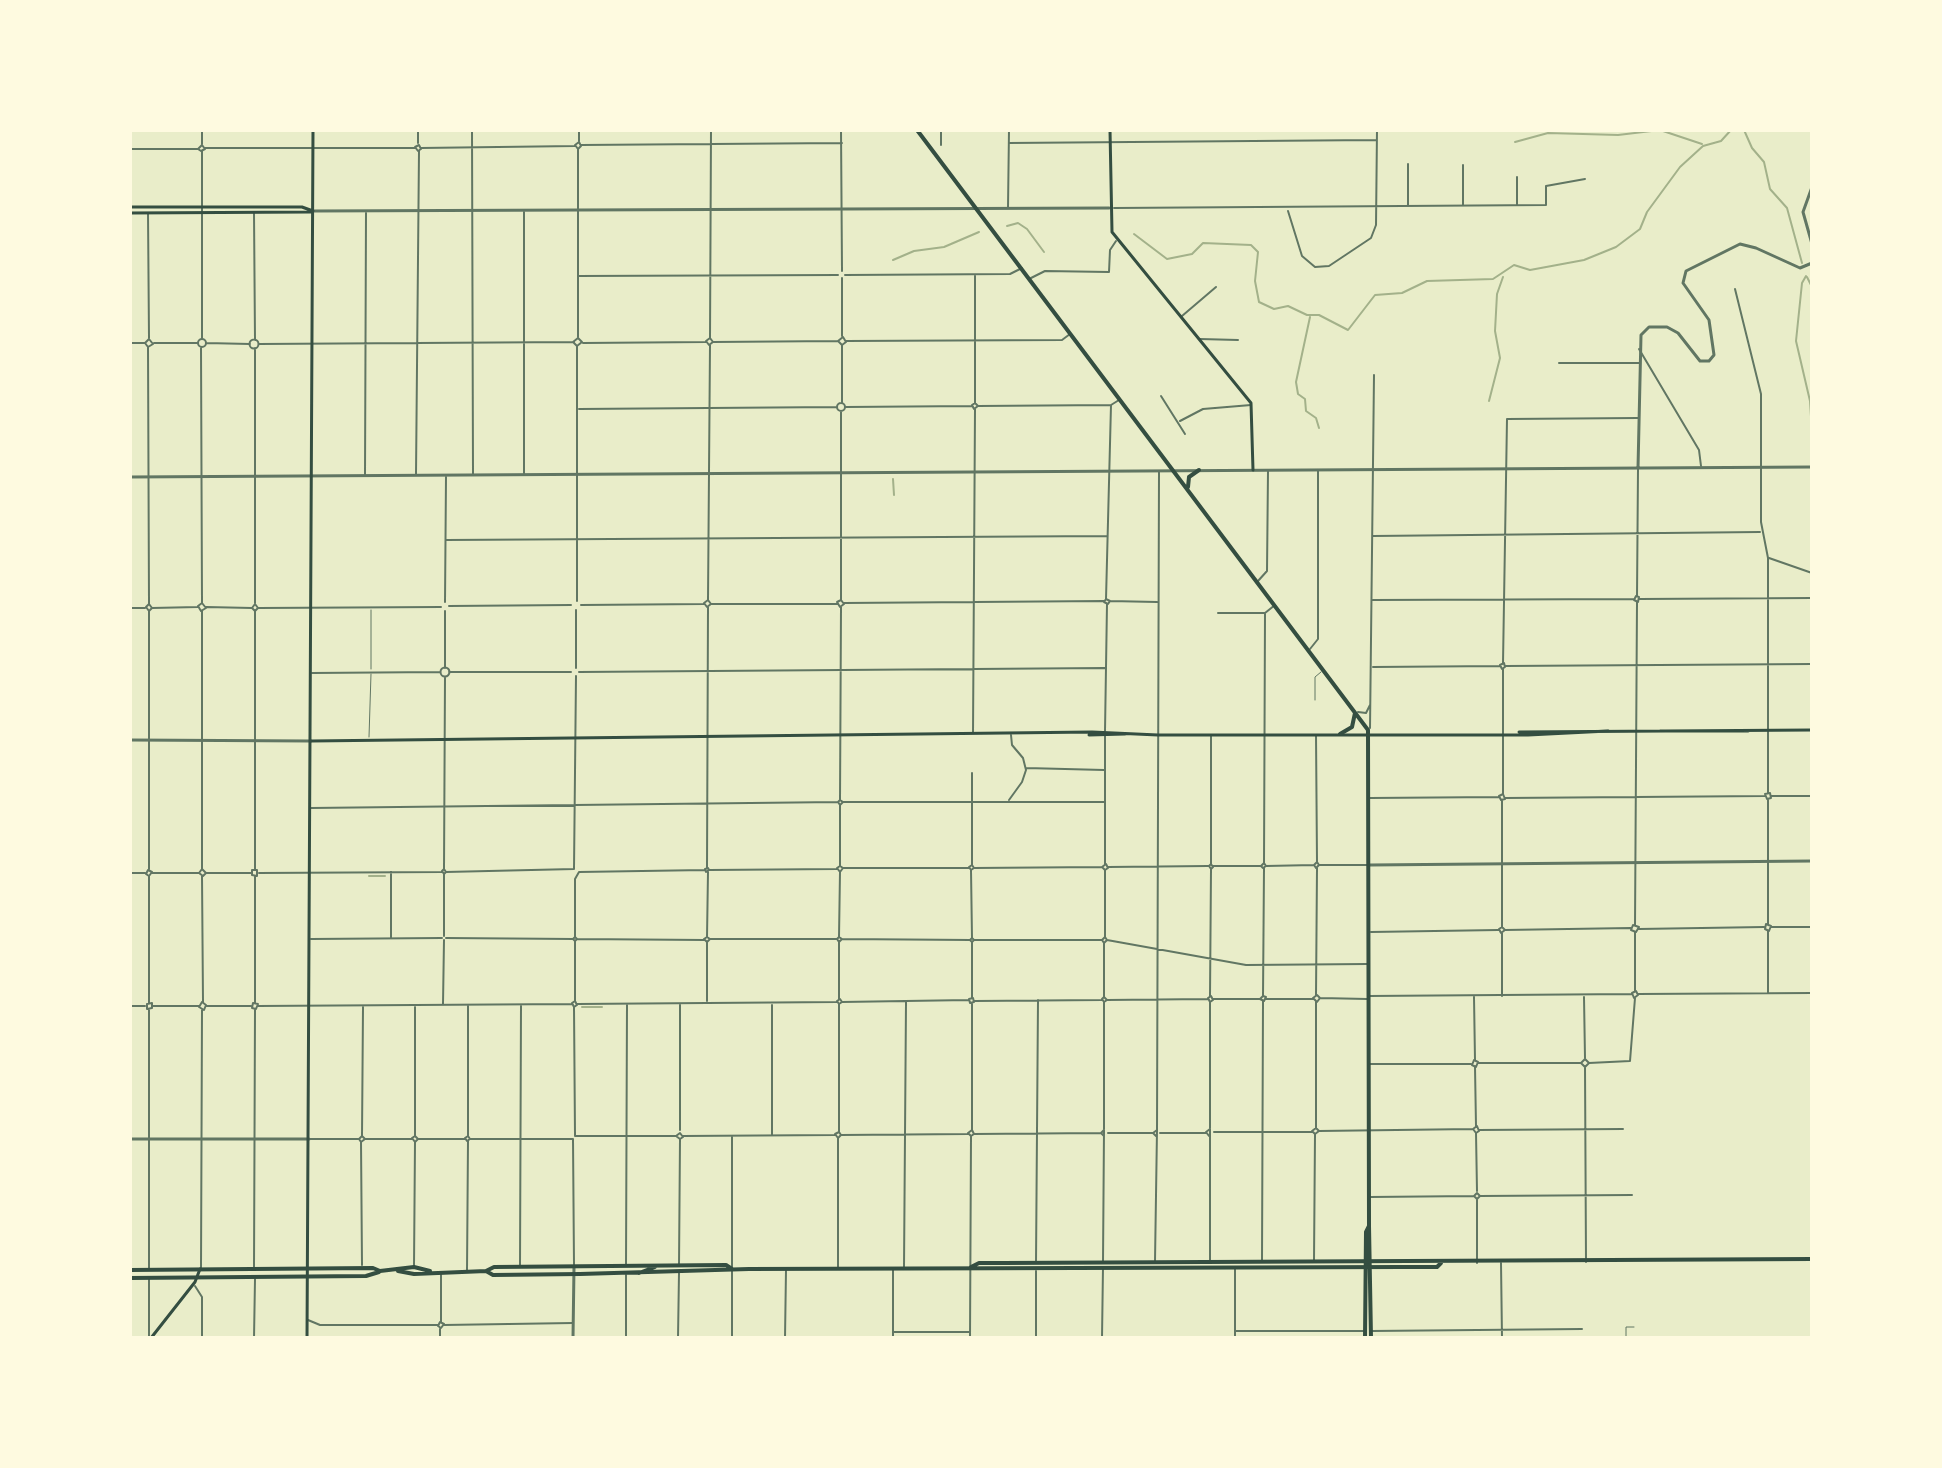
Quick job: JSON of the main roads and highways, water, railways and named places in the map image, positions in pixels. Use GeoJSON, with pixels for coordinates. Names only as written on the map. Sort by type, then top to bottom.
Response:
{"type":"FeatureCollection","features":[{"type":"Feature","properties":{"kind":"main road"},"geometry":{"type":"LineString","coordinates":[[307,1338],[313,130]]}},
{"type":"Feature","properties":{"kind":"main road"},"geometry":{"type":"LineString","coordinates":[[917,130],[1369,733],[1368,1338]]}},
{"type":"Feature","properties":{"kind":"main road"},"geometry":{"type":"LineString","coordinates":[[1110,130],[1110,228],[1251,404],[1253,470]]}},
{"type":"Feature","properties":{"kind":"main road"},"geometry":{"type":"LineString","coordinates":[[130,207],[302,207],[313,211]]}},
{"type":"Feature","properties":{"kind":"main road"},"geometry":{"type":"LineString","coordinates":[[130,213],[313,211]]}},
{"type":"Feature","properties":{"kind":"main road"},"geometry":{"type":"LineString","coordinates":[[1188,489],[1189,477],[1199,470]]}},
{"type":"Feature","properties":{"kind":"main road"},"geometry":{"type":"LineString","coordinates":[[1340,734],[1352,727],[1354,711]]}},
{"type":"Feature","properties":{"kind":"main road"},"geometry":{"type":"LineString","coordinates":[[311,741],[1812,730]]}},
{"type":"Feature","properties":{"kind":"main road"},"geometry":{"type":"LineString","coordinates":[[486,1271],[493,1275],[574,1275],[679,1269],[971,1267],[1036,1270],[1210,1261],[1501,1263],[1812,1259]]}},
{"type":"Feature","properties":{"kind":"main road"},"geometry":{"type":"LineString","coordinates":[[971,1267],[979,1263],[1036,1263],[1368,1268],[1437,1267],[1441,1263]]}},
{"type":"Feature","properties":{"kind":"main road"},"geometry":{"type":"LineString","coordinates":[[130,1270],[254,1266],[362,1268],[414,1274],[486,1271],[494,1267],[656,1266],[679,1269]]}},
{"type":"Feature","properties":{"kind":"main road"},"geometry":{"type":"LineString","coordinates":[[639,1273],[656,1266]]}},
{"type":"Feature","properties":{"kind":"main road"},"geometry":{"type":"LineString","coordinates":[[398,1271],[414,1267],[430,1271]]}},
{"type":"Feature","properties":{"kind":"main road"},"geometry":{"type":"LineString","coordinates":[[150,1338],[194,1284],[200,1269]]}},
{"type":"Feature","properties":{"kind":"main road"},"geometry":{"type":"LineString","coordinates":[[130,1278],[373,1276],[380,1271]]}},
{"type":"Feature","properties":{"kind":"waterway"},"geometry":{"type":"LineString","coordinates":[[1515,142],[1548,133],[1618,135],[1660,130],[1702,144]]}},
{"type":"Feature","properties":{"kind":"waterway"},"geometry":{"type":"LineString","coordinates":[[1134,234],[1167,259],[1192,254],[1203,243],[1251,245],[1258,252],[1255,281],[1259,302],[1274,309],[1288,306],[1307,315],[1319,315],[1348,330],[1375,295],[1402,293],[1427,281],[1493,279],[1514,265],[1530,270],[1584,260],[1616,247],[1640,229],[1647,212],[1680,167],[1703,146],[1721,141],[1731,130]]}},
{"type":"Feature","properties":{"kind":"waterway"},"geometry":{"type":"LineString","coordinates":[[1744,130],[1752,148],[1764,162],[1770,189],[1787,208],[1802,263]]}},
{"type":"Feature","properties":{"kind":"waterway"},"geometry":{"type":"LineString","coordinates":[[1007,226],[1018,223],[1027,229],[1044,252]]}},
{"type":"Feature","properties":{"kind":"waterway"},"geometry":{"type":"LineString","coordinates":[[893,260],[914,251],[944,247],[979,232]]}},
{"type":"Feature","properties":{"kind":"waterway"},"geometry":{"type":"LineString","coordinates":[[1806,276],[1802,283],[1796,341],[1810,401],[1812,432]]}},
{"type":"Feature","properties":{"kind":"waterway"},"geometry":{"type":"LineString","coordinates":[[1489,401],[1500,358],[1495,331],[1497,294],[1503,277]]}},
{"type":"Feature","properties":{"kind":"waterway"},"geometry":{"type":"LineString","coordinates":[[1807,277],[1812,287]]}},
{"type":"Feature","properties":{"kind":"waterway"},"geometry":{"type":"LineString","coordinates":[[1310,317],[1296,382],[1298,394],[1305,399],[1306,411],[1316,418],[1319,428]]}},
{"type":"Feature","properties":{"kind":"waterway"},"geometry":{"type":"LineString","coordinates":[[893,479],[894,495]]}},
{"type":"Feature","properties":{"kind":"waterway"},"geometry":{"type":"LineString","coordinates":[[369,876],[385,876]]}},
{"type":"Feature","properties":{"kind":"waterway"},"geometry":{"type":"LineString","coordinates":[[582,1007],[602,1007]]}}]}
